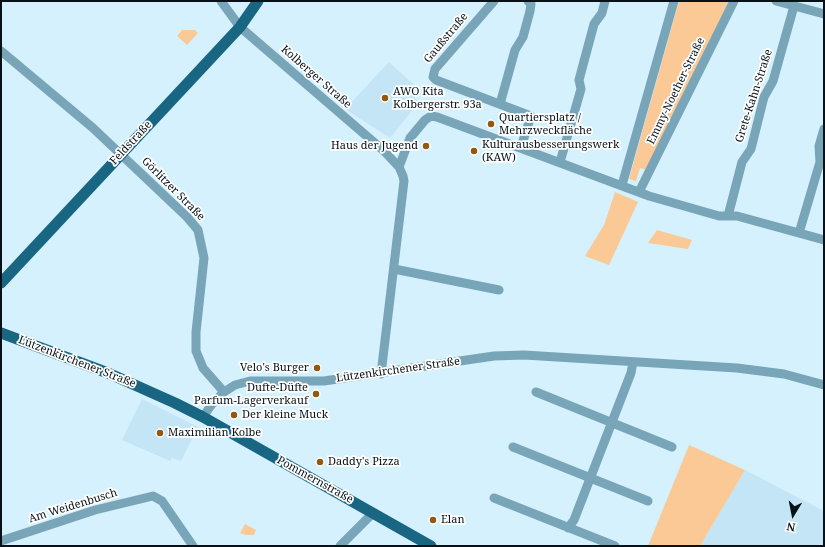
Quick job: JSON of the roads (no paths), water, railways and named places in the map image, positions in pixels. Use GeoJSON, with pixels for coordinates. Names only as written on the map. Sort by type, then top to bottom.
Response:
{"type":"FeatureCollection","features":[{"type":"Feature","properties":{"kind":"main road","name":"Feldstraße"},"geometry":{"type":"LineString","coordinates":[[1,283],[240,27],[258,1]]}},
{"type":"Feature","properties":{"kind":"main road","name":"Lützenkirchener Straße"},"geometry":{"type":"LineString","coordinates":[[1,333],[108,373],[203,417]]}},
{"type":"Feature","properties":{"kind":"main road","name":"Pommernstraße"},"geometry":{"type":"LineString","coordinates":[[203,417],[428,545]]}},
{"type":"Feature","properties":{"kind":"street","name":"Kolberger Straße"},"geometry":{"type":"LineString","coordinates":[[221,1],[240,27],[384,151],[399,167]]}},
{"type":"Feature","properties":{"kind":"street","name":"Gaußstraße"},"geometry":{"type":"LineString","coordinates":[[494,1],[436,68],[433,74],[436,80],[532,116],[521,147]]}},
{"type":"Feature","properties":{"kind":"street"},"geometry":{"type":"LineString","coordinates":[[500,104],[515,50],[523,37],[530,11],[530,4],[528,1]]}},
{"type":"Feature","properties":{"kind":"street"},"geometry":{"type":"LineString","coordinates":[[560,162],[581,89],[579,80],[594,24],[602,13],[605,1]]}},
{"type":"Feature","properties":{"kind":"street"},"geometry":{"type":"LineString","coordinates":[[622,186],[674,1]]}},
{"type":"Feature","properties":{"kind":"street","name":"Emmy-Noether-Straße"},"geometry":{"type":"LineString","coordinates":[[639,192],[734,1]]}},
{"type":"Feature","properties":{"kind":"street"},"geometry":{"type":"LineString","coordinates":[[776,1],[824,14]]}},
{"type":"Feature","properties":{"kind":"street","name":"Grete-Kahn-Straße"},"geometry":{"type":"LineString","coordinates":[[728,216],[742,162],[751,149],[764,97],[773,81],[794,6]]}},
{"type":"Feature","properties":{"kind":"street","name":"Görlitzer Straße"},"geometry":{"type":"LineString","coordinates":[[1,51],[81,118],[121,154],[187,217],[198,230],[204,258],[196,332],[196,351],[203,368],[224,392]]}},
{"type":"Feature","properties":{"kind":"street"},"geometry":{"type":"LineString","coordinates":[[381,374],[404,181],[399,167],[405,155],[408,141],[425,120],[431,116],[521,147],[649,196],[719,216],[737,216],[824,240]]}},
{"type":"Feature","properties":{"kind":"street"},"geometry":{"type":"LineString","coordinates":[[799,233],[820,162],[819,146],[824,129]]}},
{"type":"Feature","properties":{"kind":"street"},"geometry":{"type":"LineString","coordinates":[[394,269],[499,290]]}},
{"type":"Feature","properties":{"kind":"street","name":"Lützenkirchener Straße"},"geometry":{"type":"LineString","coordinates":[[203,417],[212,404],[224,392],[235,385],[250,381],[324,381],[381,374],[494,356],[524,355],[737,368],[784,374],[824,385]]}},
{"type":"Feature","properties":{"kind":"street"},"geometry":{"type":"LineString","coordinates":[[568,528],[574,520],[631,373],[633,362]]}},
{"type":"Feature","properties":{"kind":"street"},"geometry":{"type":"LineString","coordinates":[[536,392],[672,447]]}},
{"type":"Feature","properties":{"kind":"street"},"geometry":{"type":"LineString","coordinates":[[513,447],[648,501]]}},
{"type":"Feature","properties":{"kind":"street","name":"Am Weidenbusch"},"geometry":{"type":"LineString","coordinates":[[1,541],[95,510],[152,496],[162,501],[192,546]]}},
{"type":"Feature","properties":{"kind":"street"},"geometry":{"type":"LineString","coordinates":[[494,498],[615,546]]}},
{"type":"Feature","properties":{"kind":"street"},"geometry":{"type":"LineString","coordinates":[[340,546],[373,513]]}},
{"type":"Feature","properties":{"kind":"place","name":"AWO Kita Kolbergerstr. 93a"},"geometry":{"type":"Point","coordinates":[385,98]}},
{"type":"Feature","properties":{"kind":"place","name":"Quartiersplatz / Mehrzweckfläche"},"geometry":{"type":"Point","coordinates":[491,124]}},
{"type":"Feature","properties":{"kind":"place","name":"Haus der Jugend"},"geometry":{"type":"Point","coordinates":[426,146]}},
{"type":"Feature","properties":{"kind":"place","name":"Kulturausbesserungswerk (KAW)"},"geometry":{"type":"Point","coordinates":[474,151]}},
{"type":"Feature","properties":{"kind":"place","name":"Velo's Burger"},"geometry":{"type":"Point","coordinates":[317,368]}},
{"type":"Feature","properties":{"kind":"place","name":"Dufte-Düfte Parfum-Lagerverkauf"},"geometry":{"type":"Point","coordinates":[316,394]}},
{"type":"Feature","properties":{"kind":"place","name":"Der kleine Muck"},"geometry":{"type":"Point","coordinates":[234,415]}},
{"type":"Feature","properties":{"kind":"place","name":"Maximilian Kolbe"},"geometry":{"type":"Point","coordinates":[160,433]}},
{"type":"Feature","properties":{"kind":"place","name":"Daddy's Pizza"},"geometry":{"type":"Point","coordinates":[320,462]}},
{"type":"Feature","properties":{"kind":"place","name":"Elan"},"geometry":{"type":"Point","coordinates":[433,520]}}]}
